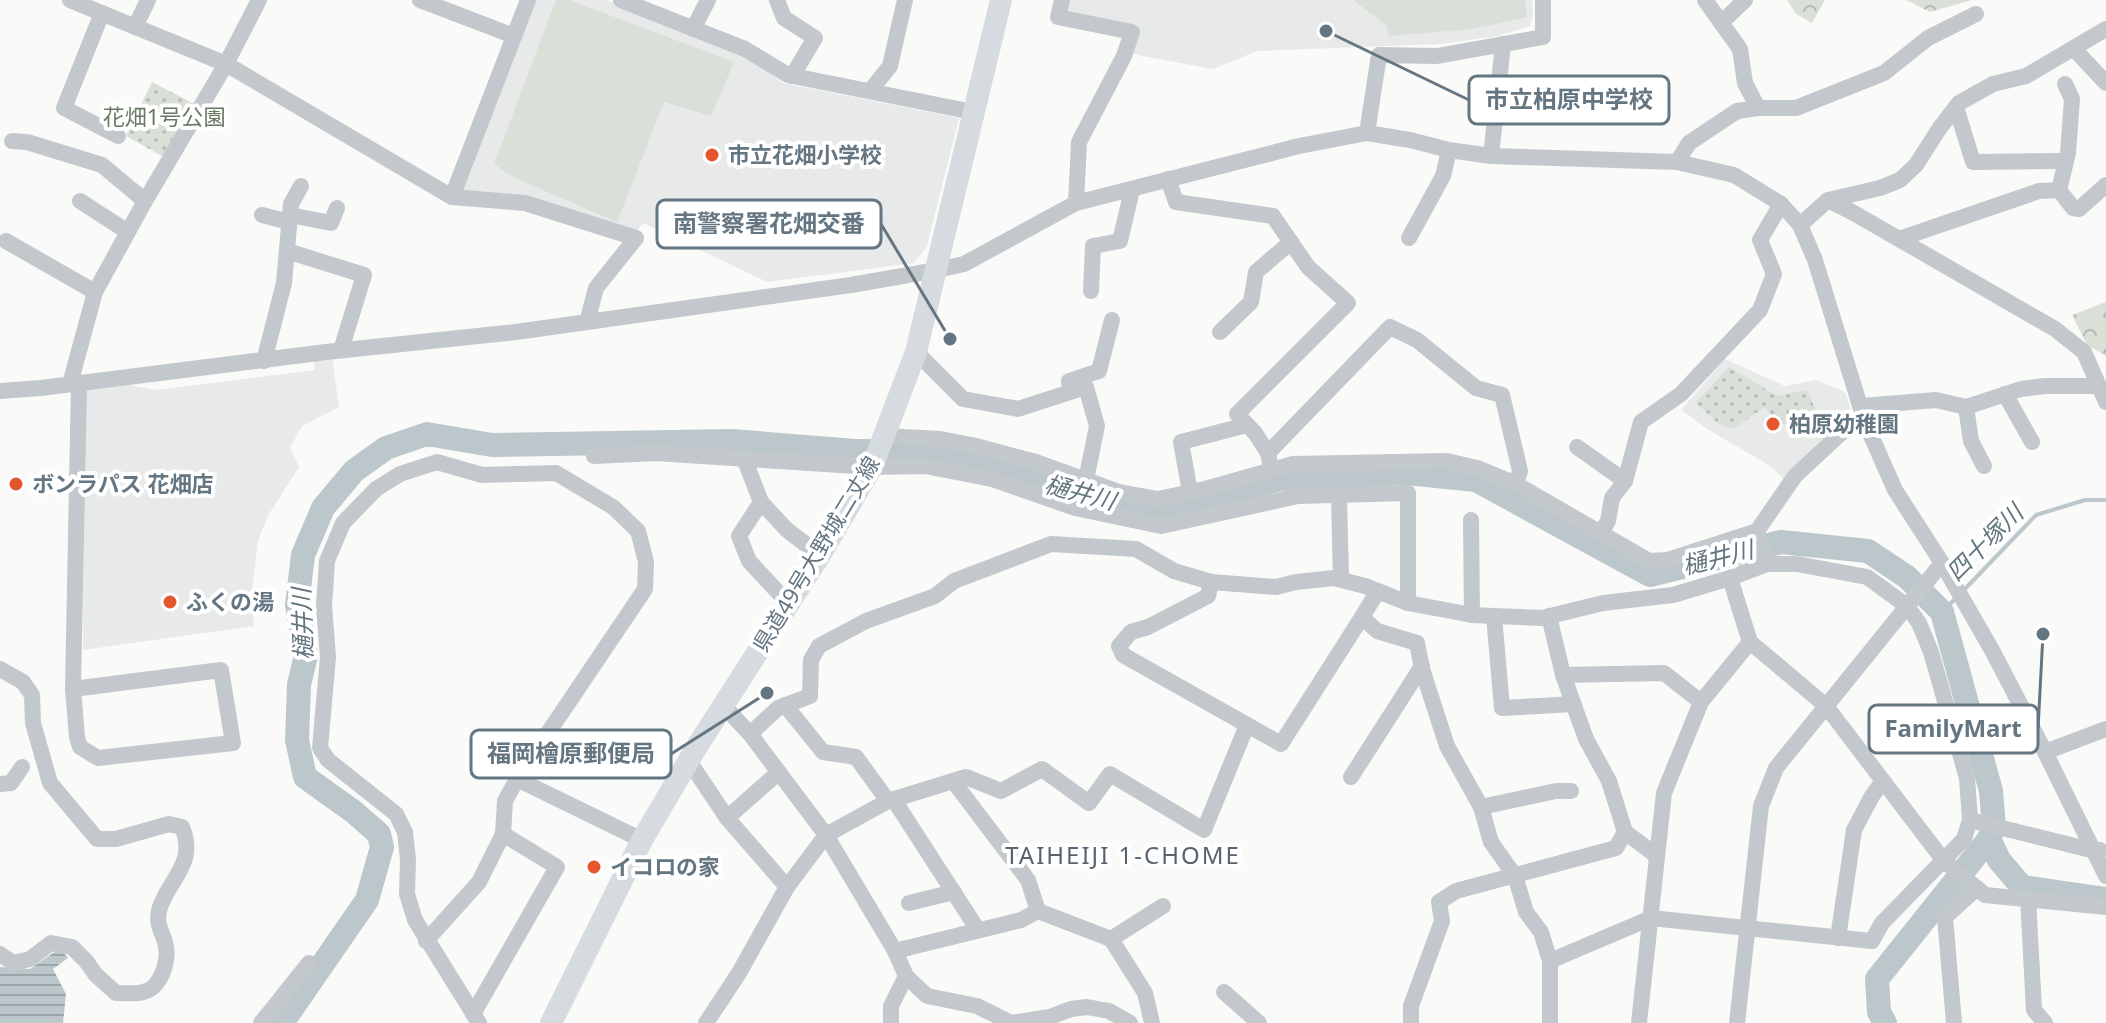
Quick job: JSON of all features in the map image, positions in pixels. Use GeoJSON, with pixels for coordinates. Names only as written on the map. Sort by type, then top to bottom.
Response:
{"type":"FeatureCollection","features":[{"type":"Feature","properties":{"kind":"main road","name":"県道49号大野城二丈線"},"geometry":{"type":"LineString","coordinates":[[555,1022],[642,840],[872,467],[916,352],[1001,0]]}},
{"type":"Feature","properties":{"kind":"street"},"geometry":{"type":"LineString","coordinates":[[70,0],[226,64],[452,197],[525,203],[636,238],[596,288],[587,322]]}},
{"type":"Feature","properties":{"kind":"street"},"geometry":{"type":"LineString","coordinates":[[135,27],[148,0]]}},
{"type":"Feature","properties":{"kind":"street"},"geometry":{"type":"LineString","coordinates":[[73,689],[221,670],[233,743],[98,758],[80,747],[73,689],[74,383],[95,292],[226,64],[259,0]]}},
{"type":"Feature","properties":{"kind":"street"},"geometry":{"type":"LineString","coordinates":[[420,0],[514,36]]}},
{"type":"Feature","properties":{"kind":"street"},"geometry":{"type":"LineString","coordinates":[[452,197],[528,0]]}},
{"type":"Feature","properties":{"kind":"street"},"geometry":{"type":"LineString","coordinates":[[621,0],[745,49],[792,76],[973,112]]}},
{"type":"Feature","properties":{"kind":"street"},"geometry":{"type":"LineString","coordinates":[[693,29],[708,0]]}},
{"type":"Feature","properties":{"kind":"street"},"geometry":{"type":"LineString","coordinates":[[777,0],[784,18],[815,38],[792,76]]}},
{"type":"Feature","properties":{"kind":"street"},"geometry":{"type":"LineString","coordinates":[[870,91],[890,66],[905,0]]}},
{"type":"Feature","properties":{"kind":"street"},"geometry":{"type":"LineString","coordinates":[[1062,0],[1058,17],[1132,32],[1124,56],[1079,142],[1076,203]]}},
{"type":"Feature","properties":{"kind":"street"},"geometry":{"type":"LineString","coordinates":[[1367,133],[1379,55],[1437,56],[1543,37],[1543,0]]}},
{"type":"Feature","properties":{"kind":"street"},"geometry":{"type":"LineString","coordinates":[[1705,0],[1740,49],[1745,83],[1758,108]]}},
{"type":"Feature","properties":{"kind":"street"},"geometry":{"type":"LineString","coordinates":[[1721,23],[1745,0]]}},
{"type":"Feature","properties":{"kind":"street"},"geometry":{"type":"LineString","coordinates":[[102,13],[64,108],[118,136]]}},
{"type":"Feature","properties":{"kind":"street"},"geometry":{"type":"LineString","coordinates":[[1677,162],[1689,143],[1737,111],[1796,108],[1884,73],[1928,38],[1976,14]]}},
{"type":"Feature","properties":{"kind":"street"},"geometry":{"type":"LineString","coordinates":[[1800,225],[1828,200],[1900,180],[1916,165],[1959,103],[1993,84],[2026,76],[2106,29]]}},
{"type":"Feature","properties":{"kind":"street"},"geometry":{"type":"LineString","coordinates":[[1491,156],[1503,44]]}},
{"type":"Feature","properties":{"kind":"street"},"geometry":{"type":"LineString","coordinates":[[2074,49],[2106,83]]}},
{"type":"Feature","properties":{"kind":"street"},"geometry":{"type":"LineString","coordinates":[[2059,190],[2066,161],[2072,99],[2065,84]]}},
{"type":"Feature","properties":{"kind":"street"},"geometry":{"type":"LineString","coordinates":[[1956,107],[1973,162],[2066,161]]}},
{"type":"Feature","properties":{"kind":"street"},"geometry":{"type":"LineString","coordinates":[[0,391],[516,332],[937,270],[964,264],[1076,203],[1299,146],[1367,133],[1491,156],[1677,162],[1734,175],[1781,204],[1800,225],[1815,260],[1863,414],[1895,490],[1938,568],[1993,652],[2101,850],[2106,876]]}},
{"type":"Feature","properties":{"kind":"street"},"geometry":{"type":"LineString","coordinates":[[12,141],[27,142],[102,165],[145,201]]}},
{"type":"Feature","properties":{"kind":"street"},"geometry":{"type":"LineString","coordinates":[[1409,238],[1443,176],[1449,150]]}},
{"type":"Feature","properties":{"kind":"street"},"geometry":{"type":"LineString","coordinates":[[1168,179],[1176,202],[1273,216],[1308,267],[1348,303],[1237,414],[1268,453],[1272,470]]}},
{"type":"Feature","properties":{"kind":"street"},"geometry":{"type":"LineString","coordinates":[[2059,190],[2073,208],[2079,209],[2106,185]]}},
{"type":"Feature","properties":{"kind":"street"},"geometry":{"type":"LineString","coordinates":[[264,361],[284,283],[291,204],[301,186]]}},
{"type":"Feature","properties":{"kind":"street"},"geometry":{"type":"LineString","coordinates":[[1091,291],[1093,246],[1120,241],[1132,190]]}},
{"type":"Feature","properties":{"kind":"street"},"geometry":{"type":"LineString","coordinates":[[1899,239],[2039,191],[2059,190]]}},
{"type":"Feature","properties":{"kind":"street"},"geometry":{"type":"LineString","coordinates":[[1828,200],[2055,329],[2084,352],[2106,402]]}},
{"type":"Feature","properties":{"kind":"street"},"geometry":{"type":"LineString","coordinates":[[80,201],[128,232]]}},
{"type":"Feature","properties":{"kind":"street"},"geometry":{"type":"LineString","coordinates":[[1601,533],[1608,521],[1612,498],[1625,481],[1641,422],[1681,394],[1760,310],[1774,274],[1760,240],[1781,204]]}},
{"type":"Feature","properties":{"kind":"street"},"geometry":{"type":"LineString","coordinates":[[262,215],[331,223],[337,208]]}},
{"type":"Feature","properties":{"kind":"street"},"geometry":{"type":"LineString","coordinates":[[6,241],[95,292]]}},
{"type":"Feature","properties":{"kind":"street"},"geometry":{"type":"LineString","coordinates":[[1220,332],[1251,302],[1256,272],[1291,242]]}},
{"type":"Feature","properties":{"kind":"street"},"geometry":{"type":"LineString","coordinates":[[287,251],[364,275],[341,350]]}},
{"type":"Feature","properties":{"kind":"street"},"geometry":{"type":"LineString","coordinates":[[1068,393],[1069,381],[1099,371],[1112,320]]}},
{"type":"Feature","properties":{"kind":"street"},"geometry":{"type":"LineString","coordinates":[[1268,453],[1390,327],[1417,340],[1476,388],[1502,395],[1520,471],[1516,484]]}},
{"type":"Feature","properties":{"kind":"street"},"geometry":{"type":"LineString","coordinates":[[916,352],[963,399],[1018,409],[1086,387],[1097,426],[1086,480]]}},
{"type":"Feature","properties":{"kind":"street"},"geometry":{"type":"LineString","coordinates":[[884,436],[940,439],[972,445],[1036,462],[1119,492],[1158,499],[1293,464],[1447,461],[1477,468],[1516,484],[1649,561],[1667,560],[1757,531],[1795,476],[1863,414],[1936,400],[1966,407],[2021,389],[2045,386],[2099,386]]}},
{"type":"Feature","properties":{"kind":"street"},"geometry":{"type":"LineString","coordinates":[[2005,394],[2032,442]]}},
{"type":"Feature","properties":{"kind":"street"},"geometry":{"type":"LineString","coordinates":[[1966,407],[1971,441],[1984,466]]}},
{"type":"Feature","properties":{"kind":"street"},"geometry":{"type":"LineString","coordinates":[[1190,492],[1181,442],[1247,425]]}},
{"type":"Feature","properties":{"kind":"street"},"geometry":{"type":"LineString","coordinates":[[1577,447],[1625,481]]}},
{"type":"Feature","properties":{"kind":"street"},"geometry":{"type":"LineString","coordinates":[[594,456],[655,453],[872,467],[925,466],[992,479],[1075,508],[1161,526],[1298,496],[1408,493],[1408,603]]}},
{"type":"Feature","properties":{"kind":"street"},"geometry":{"type":"LineString","coordinates":[[744,458],[761,502],[787,530],[820,555]]}},
{"type":"Feature","properties":{"kind":"street"},"geometry":{"type":"LineString","coordinates":[[426,941],[479,882],[503,834],[505,801],[645,589],[646,562],[638,531],[613,507],[556,473],[482,475],[437,462],[400,474],[376,489],[343,523],[327,561],[324,606],[328,657],[320,748],[328,760],[396,814],[405,832],[407,894],[415,920],[426,941],[476,1019],[557,867],[503,834]]}},
{"type":"Feature","properties":{"kind":"street"},"geometry":{"type":"LineString","coordinates":[[1339,495],[1341,579]]}},
{"type":"Feature","properties":{"kind":"street"},"geometry":{"type":"LineString","coordinates":[[761,502],[739,536],[749,561],[788,603]]}},
{"type":"Feature","properties":{"kind":"street"},"geometry":{"type":"LineString","coordinates":[[1471,520],[1472,615]]}},
{"type":"Feature","properties":{"kind":"street"},"geometry":{"type":"LineString","coordinates":[[1757,531],[1767,564]]}},
{"type":"Feature","properties":{"kind":"street"},"geometry":{"type":"LineString","coordinates":[[750,734],[778,708],[810,696],[811,660],[819,646],[866,621],[935,596],[954,581],[1051,544],[1136,549],[1174,571],[1211,582],[1276,587],[1296,582],[1341,579],[1408,603],[1472,615],[1542,618],[1603,603],[1673,595],[1767,564],[1797,564],[1867,577],[1909,603],[1931,652],[1967,778],[1974,821],[1948,864],[1882,923],[1872,941],[1651,918],[1550,961]]}},
{"type":"Feature","properties":{"kind":"street"},"geometry":{"type":"LineString","coordinates":[[1737,1023],[1761,806],[1776,768],[1938,568]]}},
{"type":"Feature","properties":{"kind":"street"},"geometry":{"type":"LineString","coordinates":[[1730,578],[1750,642],[1826,706],[1948,864],[1985,895],[2106,907]]}},
{"type":"Feature","properties":{"kind":"street"},"geometry":{"type":"LineString","coordinates":[[1211,582],[1208,596],[1148,627],[1131,632],[1119,646],[1123,655],[1281,744],[1378,591]]}},
{"type":"Feature","properties":{"kind":"street"},"geometry":{"type":"LineString","coordinates":[[1494,616],[1502,708],[1574,704]]}},
{"type":"Feature","properties":{"kind":"street"},"geometry":{"type":"LineString","coordinates":[[1549,616],[1563,675],[1586,739],[1609,781],[1625,832],[1657,856]]}},
{"type":"Feature","properties":{"kind":"street"},"geometry":{"type":"LineString","coordinates":[[1362,617],[1377,631],[1417,643],[1447,746],[1481,807],[1491,842],[1515,876],[1526,912],[1541,932],[1550,961],[1550,1023]]}},
{"type":"Feature","properties":{"kind":"street"},"geometry":{"type":"LineString","coordinates":[[1639,1023],[1664,793],[1701,702],[1750,642]]}},
{"type":"Feature","properties":{"kind":"street"},"geometry":{"type":"LineString","coordinates":[[1351,777],[1422,666]]}},
{"type":"Feature","properties":{"kind":"street"},"geometry":{"type":"LineString","coordinates":[[0,669],[23,682],[32,695],[33,723],[50,783],[97,839],[116,839],[169,824],[182,827],[187,839],[182,870],[159,908],[158,928],[165,943],[166,964],[155,986],[139,994],[116,993],[72,947],[51,943],[30,959],[13,963],[0,954]]}},
{"type":"Feature","properties":{"kind":"street"},"geometry":{"type":"LineString","coordinates":[[1563,675],[1664,673],[1701,702]]}},
{"type":"Feature","properties":{"kind":"street"},"geometry":{"type":"LineString","coordinates":[[785,705],[823,752],[856,757],[891,800],[978,930]]}},
{"type":"Feature","properties":{"kind":"street"},"geometry":{"type":"LineString","coordinates":[[724,706],[750,734],[826,835],[895,951],[906,976],[927,996],[977,1006],[1011,1023],[1050,1020],[1071,1009],[1087,1007],[1109,1011],[1130,1023]]}},
{"type":"Feature","properties":{"kind":"street"},"geometry":{"type":"LineString","coordinates":[[706,1023],[739,973],[787,887],[826,835],[891,800],[966,777],[1001,791],[1042,769],[1089,803],[1110,774],[1204,830],[1247,725]]}},
{"type":"Feature","properties":{"kind":"street"},"geometry":{"type":"LineString","coordinates":[[2045,752],[2106,729]]}},
{"type":"Feature","properties":{"kind":"street"},"geometry":{"type":"LineString","coordinates":[[689,761],[727,818],[787,887]]}},
{"type":"Feature","properties":{"kind":"street"},"geometry":{"type":"LineString","coordinates":[[0,784],[11,783],[22,767]]}},
{"type":"Feature","properties":{"kind":"street"},"geometry":{"type":"LineString","coordinates":[[727,818],[779,772]]}},
{"type":"Feature","properties":{"kind":"street"},"geometry":{"type":"LineString","coordinates":[[517,779],[642,840]]}},
{"type":"Feature","properties":{"kind":"street"},"geometry":{"type":"LineString","coordinates":[[953,781],[1028,880],[1038,911]]}},
{"type":"Feature","properties":{"kind":"street"},"geometry":{"type":"LineString","coordinates":[[1838,938],[1854,830],[1883,781]]}},
{"type":"Feature","properties":{"kind":"street"},"geometry":{"type":"LineString","coordinates":[[1481,807],[1556,791],[1571,791]]}},
{"type":"Feature","properties":{"kind":"street"},"geometry":{"type":"LineString","coordinates":[[1974,821],[2101,850]]}},
{"type":"Feature","properties":{"kind":"street"},"geometry":{"type":"LineString","coordinates":[[1411,1023],[1411,1006],[1442,921],[1439,902],[1456,891],[1616,848],[1625,832]]}},
{"type":"Feature","properties":{"kind":"street"},"geometry":{"type":"LineString","coordinates":[[1954,1023],[1945,917],[1974,884]]}},
{"type":"Feature","properties":{"kind":"street"},"geometry":{"type":"LineString","coordinates":[[909,903],[954,892]]}},
{"type":"Feature","properties":{"kind":"street"},"geometry":{"type":"LineString","coordinates":[[2028,898],[2034,1010],[2045,1023]]}},
{"type":"Feature","properties":{"kind":"street"},"geometry":{"type":"LineString","coordinates":[[1111,939],[1163,906]]}},
{"type":"Feature","properties":{"kind":"street"},"geometry":{"type":"LineString","coordinates":[[895,951],[1021,920],[1038,911],[1111,939],[1145,993],[1152,1023]]}},
{"type":"Feature","properties":{"kind":"street"},"geometry":{"type":"LineString","coordinates":[[261,1023],[309,963]]}},
{"type":"Feature","properties":{"kind":"street"},"geometry":{"type":"LineString","coordinates":[[891,1023],[891,1006],[906,976]]}},
{"type":"Feature","properties":{"kind":"street"},"geometry":{"type":"LineString","coordinates":[[1224,992],[1259,1023]]}},
{"type":"Feature","properties":{"kind":"shaded area","name":"市立花畑小学校"},"geometry":{"type":"Polygon","coordinates":[[[533,0],[606,0],[743,54],[783,83],[959,118],[927,246],[914,263],[767,282],[643,223],[636,232],[460,192],[533,0]]]}},
{"type":"Feature","properties":{"kind":"shaded area"},"geometry":{"type":"Polygon","coordinates":[[[1068,0],[1532,0],[1533,15],[1530,26],[1498,36],[1441,44],[1257,51],[1213,69],[1132,54],[1138,26],[1065,10],[1068,0]]]}},
{"type":"Feature","properties":{"kind":"shaded area"},"geometry":{"type":"Polygon","coordinates":[[[332,358],[339,407],[302,426],[290,448],[299,467],[269,514],[258,540],[252,592],[254,626],[83,650],[84,388],[118,383],[156,390],[315,370],[314,361],[332,358]]]}},
{"type":"Feature","properties":{"kind":"shaded area","name":"柏原幼稚園"},"geometry":{"type":"Polygon","coordinates":[[[1725,359],[1785,386],[1816,380],[1845,392],[1854,418],[1785,481],[1772,467],[1681,410],[1725,359]]]}},
{"type":"Feature","properties":{"kind":"shaded area"},"geometry":{"type":"Polygon","coordinates":[[[60,948],[68,958],[53,969],[66,994],[63,1023],[0,1023],[0,967],[30,969],[60,948]]]}},
{"type":"Feature","properties":{"kind":"green space"},"geometry":{"type":"Polygon","coordinates":[[[556,0],[569,0],[734,62],[711,116],[664,102],[617,222],[513,177],[494,164],[556,0]]]}},
{"type":"Feature","properties":{"kind":"green space"},"geometry":{"type":"Polygon","coordinates":[[[1353,0],[1525,0],[1527,17],[1472,29],[1389,36],[1387,26],[1353,0]]]}},
{"type":"Feature","properties":{"kind":"green space"},"geometry":{"type":"Polygon","coordinates":[[[1787,0],[1825,0],[1812,23],[1796,14],[1787,0]]]}},
{"type":"Feature","properties":{"kind":"green space"},"geometry":{"type":"Polygon","coordinates":[[[1906,0],[1972,0],[1930,12],[1906,0]]]}},
{"type":"Feature","properties":{"kind":"green space","name":"花畑1号公園"},"geometry":{"type":"Polygon","coordinates":[[[152,82],[200,107],[169,160],[126,136],[152,82]]]}},
{"type":"Feature","properties":{"kind":"green space"},"geometry":{"type":"Polygon","coordinates":[[[2106,302],[2106,356],[2087,345],[2072,315],[2106,302]]]}},
{"type":"Feature","properties":{"kind":"green space"},"geometry":{"type":"Polygon","coordinates":[[[1729,367],[1777,396],[1807,390],[1816,411],[1799,425],[1782,424],[1764,407],[1734,429],[1719,424],[1696,403],[1729,367]]]}},
{"type":"Feature","properties":{"kind":"waterway","name":"樋井川"},"geometry":{"type":"LineString","coordinates":[[282,1023],[367,900],[382,847],[379,834],[305,777],[297,740],[299,685],[306,655],[297,605],[303,555],[323,508],[354,471],[386,448],[427,434],[492,445],[732,441],[855,451],[935,451],[1098,501],[1160,511],[1280,479],[1406,473],[1476,480],[1650,575],[1781,542],[1868,551],[1907,577],[1942,612],[1991,791],[1994,826],[1989,839],[1877,979],[1879,1012],[1885,1023]]}},
{"type":"Feature","properties":{"kind":"waterway","name":"四十塚川"},"geometry":{"type":"LineString","coordinates":[[1963,591],[2036,515],[2085,500],[2106,500]]}},
{"type":"Feature","properties":{"kind":"waterway","name":"四十塚川"},"geometry":{"type":"LineString","coordinates":[[1942,612],[1957,597]]}},
{"type":"Feature","properties":{"kind":"waterway"},"geometry":{"type":"LineString","coordinates":[[1989,839],[1999,860],[2022,887],[2106,899]]}},
{"type":"Feature","properties":{"kind":"place","name":"市立柏原中学校"},"geometry":{"type":"Point","coordinates":[1326,31]}},
{"type":"Feature","properties":{"kind":"place","name":"市立花畑小学校"},"geometry":{"type":"Point","coordinates":[712,155]}},
{"type":"Feature","properties":{"kind":"place","name":"南警察署花畑交番"},"geometry":{"type":"Point","coordinates":[950,339]}},
{"type":"Feature","properties":{"kind":"place","name":"柏原幼稚園"},"geometry":{"type":"Point","coordinates":[1773,424]}},
{"type":"Feature","properties":{"kind":"place","name":"ボンラパス 花畑店"},"geometry":{"type":"Point","coordinates":[16,484]}},
{"type":"Feature","properties":{"kind":"place","name":"ふくの湯"},"geometry":{"type":"Point","coordinates":[170,602]}},
{"type":"Feature","properties":{"kind":"place","name":"FamilyMart"},"geometry":{"type":"Point","coordinates":[2043,634]}},
{"type":"Feature","properties":{"kind":"place","name":"福岡檜原郵便局"},"geometry":{"type":"Point","coordinates":[767,693]}},
{"type":"Feature","properties":{"kind":"place","name":"イコロの家"},"geometry":{"type":"Point","coordinates":[594,867]}},
{"type":"Feature","properties":{"kind":"district","name":"TAIHEIJI 1-CHOME"},"geometry":{"type":"Point","coordinates":[1123,856]}}]}
